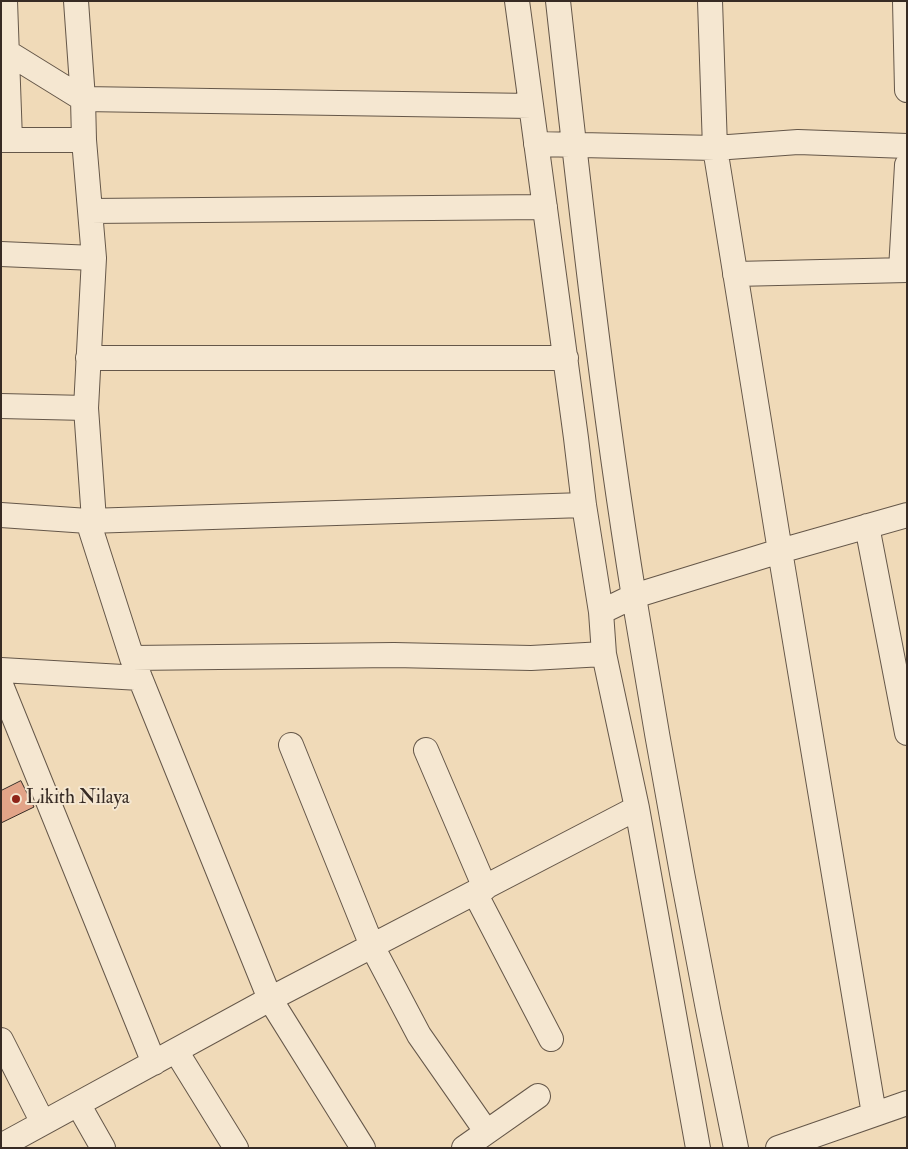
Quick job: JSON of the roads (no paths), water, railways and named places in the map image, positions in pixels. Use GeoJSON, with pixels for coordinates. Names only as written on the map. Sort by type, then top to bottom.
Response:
{"type":"FeatureCollection","features":[{"type":"Feature","properties":{"kind":"street"},"geometry":{"type":"LineString","coordinates":[[5,1],[6,140],[84,140]]}},
{"type":"Feature","properties":{"kind":"street"},"geometry":{"type":"LineString","coordinates":[[76,1],[84,140],[94,258],[86,408],[91,521],[136,668],[270,999],[363,1148]]}},
{"type":"Feature","properties":{"kind":"street"},"geometry":{"type":"LineString","coordinates":[[516,1],[566,358],[584,506],[601,612],[604,654],[637,808],[698,1148]]}},
{"type":"Feature","properties":{"kind":"street"},"geometry":{"type":"LineString","coordinates":[[558,1],[593,311],[634,596],[699,968],[736,1148]]}},
{"type":"Feature","properties":{"kind":"street"},"geometry":{"type":"LineString","coordinates":[[710,1],[715,148],[874,1114]]}},
{"type":"Feature","properties":{"kind":"street"},"geometry":{"type":"LineString","coordinates":[[905,1],[907,90]]}},
{"type":"Feature","properties":{"kind":"street"},"geometry":{"type":"LineString","coordinates":[[4,52],[83,99],[531,106]]}},
{"type":"Feature","properties":{"kind":"street"},"geometry":{"type":"LineString","coordinates":[[536,144],[715,148],[798,142],[907,146]]}},
{"type":"Feature","properties":{"kind":"street"},"geometry":{"type":"LineString","coordinates":[[735,274],[904,270],[907,165]]}},
{"type":"Feature","properties":{"kind":"street"},"geometry":{"type":"LineString","coordinates":[[90,211],[545,206]]}},
{"type":"Feature","properties":{"kind":"street"},"geometry":{"type":"LineString","coordinates":[[1,254],[94,258]]}},
{"type":"Feature","properties":{"kind":"street"},"geometry":{"type":"LineString","coordinates":[[88,358],[566,358]]}},
{"type":"Feature","properties":{"kind":"street"},"geometry":{"type":"LineString","coordinates":[[1,406],[86,408]]}},
{"type":"Feature","properties":{"kind":"street"},"geometry":{"type":"LineString","coordinates":[[1,516],[91,521],[584,506]]}},
{"type":"Feature","properties":{"kind":"street"},"geometry":{"type":"LineString","coordinates":[[601,612],[634,596],[780,551],[907,515]]}},
{"type":"Feature","properties":{"kind":"street"},"geometry":{"type":"LineString","coordinates":[[867,526],[907,733]]}},
{"type":"Feature","properties":{"kind":"street"},"geometry":{"type":"LineString","coordinates":[[1,670],[136,668],[394,654],[530,658],[604,654]]}},
{"type":"Feature","properties":{"kind":"street"},"geometry":{"type":"LineString","coordinates":[[1,685],[154,1063]]}},
{"type":"Feature","properties":{"kind":"street"},"geometry":{"type":"LineString","coordinates":[[291,745],[372,946],[419,1035],[486,1131]]}},
{"type":"Feature","properties":{"kind":"street"},"geometry":{"type":"LineString","coordinates":[[426,750],[480,890],[551,1040]]}},
{"type":"Feature","properties":{"kind":"street"},"geometry":{"type":"LineString","coordinates":[[1,1146],[270,999],[637,808]]}},
{"type":"Feature","properties":{"kind":"street"},"geometry":{"type":"LineString","coordinates":[[1,1040],[43,1123]]}},
{"type":"Feature","properties":{"kind":"street"},"geometry":{"type":"LineString","coordinates":[[176,1051],[236,1148]]}},
{"type":"Feature","properties":{"kind":"street"},"geometry":{"type":"LineString","coordinates":[[464,1148],[538,1096]]}},
{"type":"Feature","properties":{"kind":"street"},"geometry":{"type":"LineString","coordinates":[[778,1148],[907,1103]]}},
{"type":"Feature","properties":{"kind":"street"},"geometry":{"type":"LineString","coordinates":[[78,1104],[103,1148]]}},
{"type":"Feature","properties":{"kind":"place","name":"Likith Nilaya"},"geometry":{"type":"Point","coordinates":[16,799]}}]}
